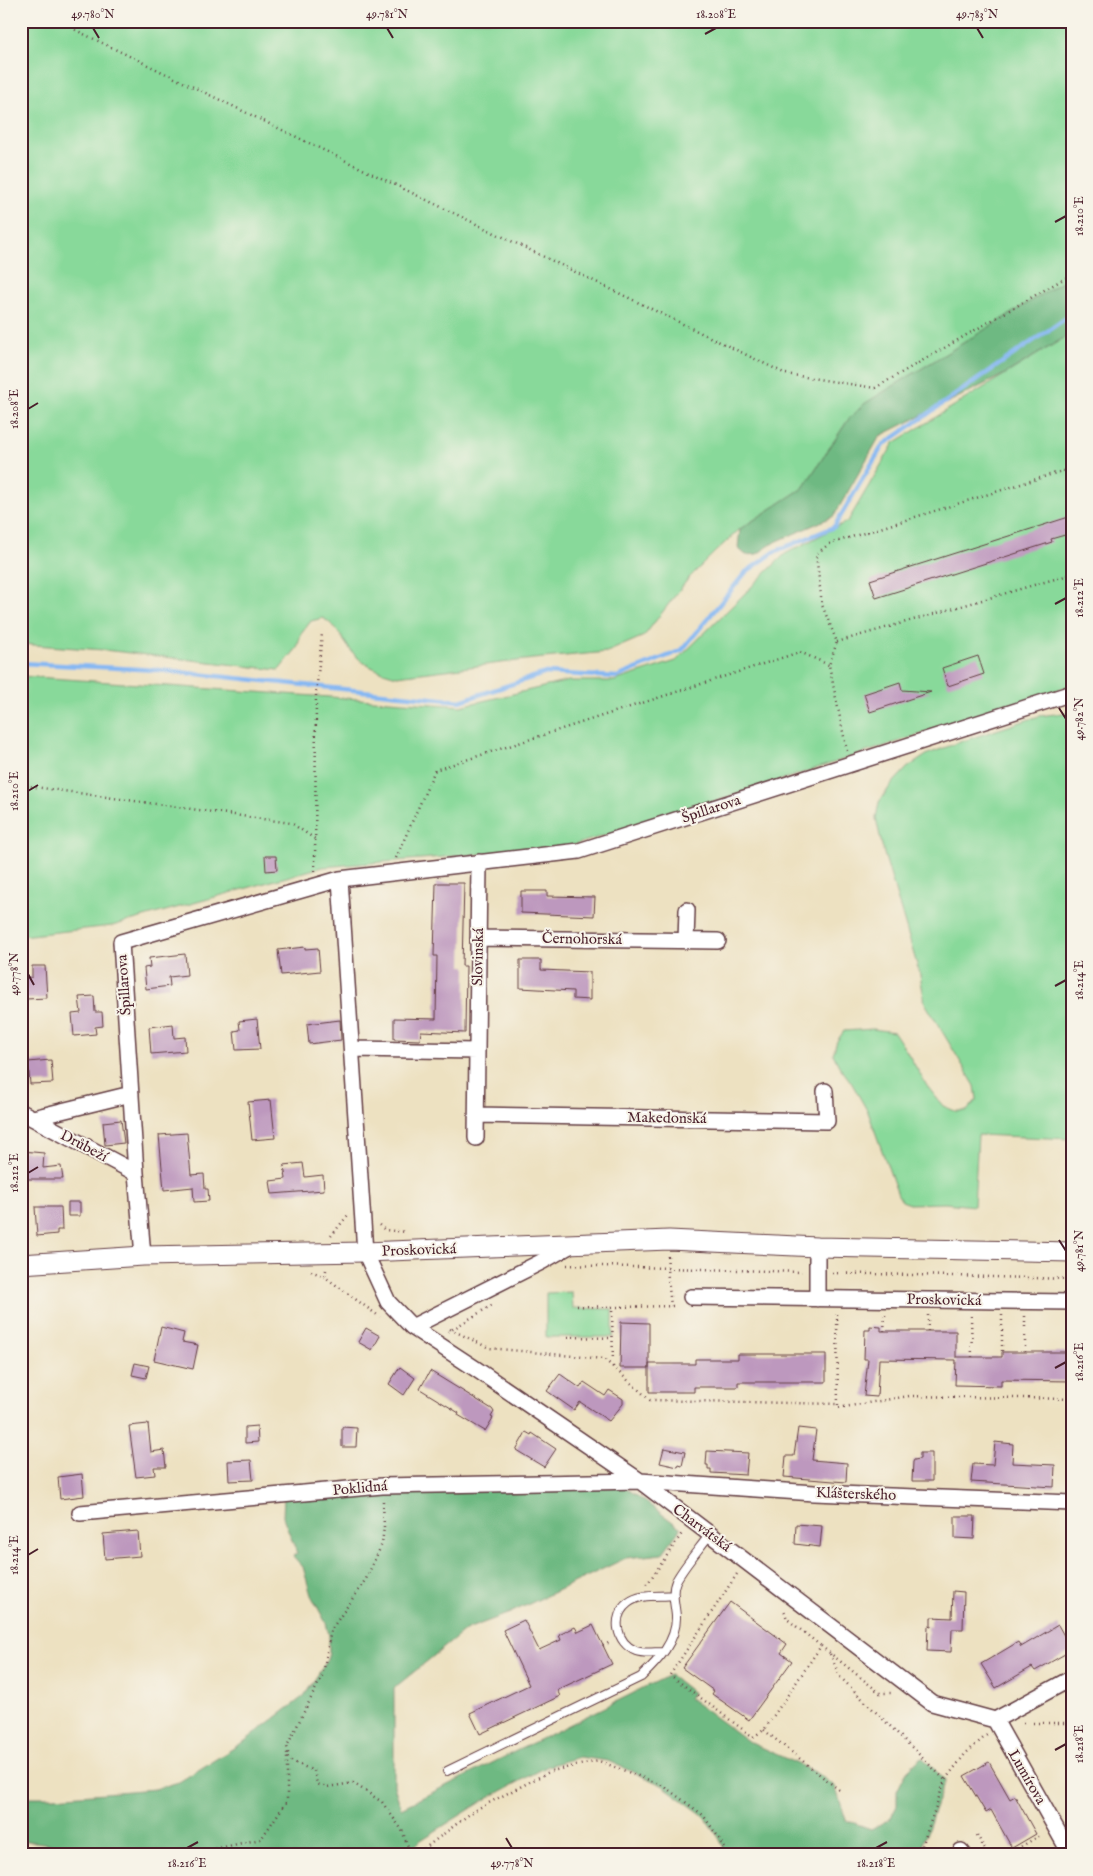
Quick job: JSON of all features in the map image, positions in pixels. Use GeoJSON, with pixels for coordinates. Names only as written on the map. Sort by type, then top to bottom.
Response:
{"type":"FeatureCollection","features":[{"type":"Feature","properties":{"kind":"street","name":"Špillarova"},"geometry":{"type":"LineString","coordinates":[[143,1256],[121,942],[340,879],[579,851],[1072,693]]}},
{"type":"Feature","properties":{"kind":"street","name":"Slovinská"},"geometry":{"type":"LineString","coordinates":[[476,1138],[479,862]]}},
{"type":"Feature","properties":{"kind":"street"},"geometry":{"type":"LineString","coordinates":[[340,879],[365,1252]]}},
{"type":"Feature","properties":{"kind":"street"},"geometry":{"type":"LineString","coordinates":[[686,941],[687,910]]}},
{"type":"Feature","properties":{"kind":"street","name":"Černohorská"},"geometry":{"type":"LineString","coordinates":[[478,938],[718,941]]}},
{"type":"Feature","properties":{"kind":"street"},"geometry":{"type":"LineString","coordinates":[[352,1049],[477,1051]]}},
{"type":"Feature","properties":{"kind":"street","name":"Makedonská"},"geometry":{"type":"LineString","coordinates":[[477,1115],[827,1121],[825,1091]]}},
{"type":"Feature","properties":{"kind":"street","name":"Drůbeží"},"geometry":{"type":"LineString","coordinates":[[27,1115],[131,1094]]}},
{"type":"Feature","properties":{"kind":"street","name":"Drůbeží"},"geometry":{"type":"LineString","coordinates":[[27,1115],[136,1173]]}},
{"type":"Feature","properties":{"kind":"street","name":"Proskovická"},"geometry":{"type":"LineString","coordinates":[[21,1264],[143,1256],[365,1252],[669,1240],[818,1247],[1072,1252]]}},
{"type":"Feature","properties":{"kind":"street"},"geometry":{"type":"LineString","coordinates":[[412,1327],[573,1244]]}},
{"type":"Feature","properties":{"kind":"street"},"geometry":{"type":"LineString","coordinates":[[817,1299],[818,1247]]}},
{"type":"Feature","properties":{"kind":"street","name":"Charvátská"},"geometry":{"type":"LineString","coordinates":[[365,1252],[388,1302],[412,1327],[640,1481],[932,1703],[995,1720]]}},
{"type":"Feature","properties":{"kind":"street","name":"Proskovická"},"geometry":{"type":"LineString","coordinates":[[691,1297],[1072,1302]]}},
{"type":"Feature","properties":{"kind":"street","name":"Poklidná"},"geometry":{"type":"LineString","coordinates":[[80,1513],[382,1486],[640,1481]]}},
{"type":"Feature","properties":{"kind":"street","name":"Klášterského"},"geometry":{"type":"LineString","coordinates":[[640,1481],[814,1493],[1072,1503]]}},
{"type":"Feature","properties":{"kind":"street"},"geometry":{"type":"LineString","coordinates":[[995,1720],[1072,1678]]}},
{"type":"Feature","properties":{"kind":"street","name":"Lumírova"},"geometry":{"type":"LineString","coordinates":[[995,1720],[1066,1829],[1072,1855]]}},
{"type":"Feature","properties":{"kind":"lane"},"geometry":{"type":"LineString","coordinates":[[447,1771],[641,1677],[654,1664],[670,1642],[675,1631],[674,1595],[677,1580],[710,1534]]}},
{"type":"Feature","properties":{"kind":"lane"},"geometry":{"type":"LineString","coordinates":[[663,1652],[634,1650],[624,1642],[617,1622],[620,1612],[629,1602],[650,1596],[674,1595]]}},
{"type":"Feature","properties":{"kind":"path"},"geometry":{"type":"LineString","coordinates":[[57,21],[786,374],[875,388],[1072,274]]}},
{"type":"Feature","properties":{"kind":"path"},"geometry":{"type":"LineString","coordinates":[[850,764],[829,666],[837,642],[822,605],[816,554],[830,544],[1072,468]]}},
{"type":"Feature","properties":{"kind":"path"},"geometry":{"type":"LineString","coordinates":[[837,642],[1072,574]]}},
{"type":"Feature","properties":{"kind":"path"},"geometry":{"type":"LineString","coordinates":[[314,886],[316,695],[322,632]]}},
{"type":"Feature","properties":{"kind":"path"},"geometry":{"type":"LineString","coordinates":[[389,873],[435,770],[800,652],[829,666]]}},
{"type":"Feature","properties":{"kind":"path"},"geometry":{"type":"LineString","coordinates":[[21,785],[291,823],[315,839]]}},
{"type":"Feature","properties":{"kind":"path"},"geometry":{"type":"LineString","coordinates":[[362,1202],[358,1202],[329,1238],[325,1252],[325,1278],[385,1321]]}},
{"type":"Feature","properties":{"kind":"path"},"geometry":{"type":"LineString","coordinates":[[379,1225],[385,1230],[409,1232]]}},
{"type":"Feature","properties":{"kind":"path"},"geometry":{"type":"LineString","coordinates":[[564,1265],[667,1270],[1072,1279]]}},
{"type":"Feature","properties":{"kind":"path"},"geometry":{"type":"LineString","coordinates":[[667,1270],[671,1306]]}},
{"type":"Feature","properties":{"kind":"path"},"geometry":{"type":"LineString","coordinates":[[438,1345],[450,1329],[499,1302]]}},
{"type":"Feature","properties":{"kind":"path"},"geometry":{"type":"LineString","coordinates":[[577,1306],[677,1306]]}},
{"type":"Feature","properties":{"kind":"path"},"geometry":{"type":"LineString","coordinates":[[836,1306],[838,1408],[910,1396],[1072,1399]]}},
{"type":"Feature","properties":{"kind":"path"},"geometry":{"type":"LineString","coordinates":[[612,1307],[613,1367]]}},
{"type":"Feature","properties":{"kind":"path"},"geometry":{"type":"LineString","coordinates":[[928,1307],[928,1331]]}},
{"type":"Feature","properties":{"kind":"path"},"geometry":{"type":"LineString","coordinates":[[971,1308],[972,1357]]}},
{"type":"Feature","properties":{"kind":"path"},"geometry":{"type":"LineString","coordinates":[[1002,1309],[1002,1352]]}},
{"type":"Feature","properties":{"kind":"path"},"geometry":{"type":"LineString","coordinates":[[1025,1309],[1025,1352]]}},
{"type":"Feature","properties":{"kind":"path"},"geometry":{"type":"LineString","coordinates":[[884,1314],[884,1331]]}},
{"type":"Feature","properties":{"kind":"path"},"geometry":{"type":"LineString","coordinates":[[450,1329],[489,1348],[604,1359],[650,1400],[838,1404]]}},
{"type":"Feature","properties":{"kind":"path"},"geometry":{"type":"LineString","coordinates":[[568,1337],[612,1338]]}},
{"type":"Feature","properties":{"kind":"path"},"geometry":{"type":"LineString","coordinates":[[186,1855],[261,1839],[288,1802],[286,1746],[323,1674],[331,1630],[366,1579],[382,1544],[384,1527],[382,1486]]}},
{"type":"Feature","properties":{"kind":"path"},"geometry":{"type":"LineString","coordinates":[[648,1584],[684,1530]]}},
{"type":"Feature","properties":{"kind":"path"},"geometry":{"type":"LineString","coordinates":[[739,1570],[670,1675],[752,1737],[764,1730],[820,1646],[787,1619],[782,1604]]}},
{"type":"Feature","properties":{"kind":"path"},"geometry":{"type":"LineString","coordinates":[[603,1646],[612,1642]]}},
{"type":"Feature","properties":{"kind":"path"},"geometry":{"type":"LineString","coordinates":[[829,1653],[840,1677],[945,1780]]}},
{"type":"Feature","properties":{"kind":"path"},"geometry":{"type":"LineString","coordinates":[[1014,1723],[1072,1723]]}},
{"type":"Feature","properties":{"kind":"path"},"geometry":{"type":"LineString","coordinates":[[764,1730],[839,1790]]}},
{"type":"Feature","properties":{"kind":"path"},"geometry":{"type":"LineString","coordinates":[[919,1855],[945,1780],[965,1754],[986,1735]]}},
{"type":"Feature","properties":{"kind":"path"},"geometry":{"type":"LineString","coordinates":[[286,1746],[289,1760],[314,1771],[317,1784],[327,1787],[353,1783],[382,1802],[402,1830],[411,1855]]}},
{"type":"Feature","properties":{"kind":"path"},"geometry":{"type":"LineString","coordinates":[[416,1855],[475,1810],[551,1771],[599,1761],[662,1785],[703,1815],[728,1855]]}},
{"type":"Feature","properties":{"kind":"path"},"geometry":{"type":"LineString","coordinates":[[976,1835],[988,1855]]}},
{"type":"Feature","properties":{"kind":"path"},"geometry":{"type":"LineString","coordinates":[[1011,1855],[1010,1853],[1039,1836]]}},
{"type":"Feature","properties":{"kind":"green space"},"geometry":{"type":"Polygon","coordinates":[[[21,21],[1072,21],[1072,276],[864,404],[848,420],[803,488],[740,529],[715,552],[688,579],[644,636],[607,652],[397,676],[376,669],[361,661],[333,626],[323,618],[311,621],[301,634],[297,648],[279,670],[104,650],[21,644],[21,21]]]}},
{"type":"Feature","properties":{"kind":"green space"},"geometry":{"type":"Polygon","coordinates":[[[1072,276],[1072,333],[1005,374],[880,436],[834,516],[773,543],[757,554],[746,555],[738,548],[740,529],[803,488],[848,420],[864,404],[1072,276]]]}},
{"type":"Feature","properties":{"kind":"green space"},"geometry":{"type":"Polygon","coordinates":[[[1072,333],[1072,685],[692,809],[567,847],[322,867],[112,926],[21,936],[21,676],[461,706],[569,681],[614,681],[676,661],[785,554],[848,521],[894,443],[1072,333]]]}},
{"type":"Feature","properties":{"kind":"green space"},"geometry":{"type":"Polygon","coordinates":[[[1072,712],[1072,1139],[978,1135],[974,1206],[945,1203],[910,1204],[902,1201],[898,1195],[868,1112],[833,1054],[837,1041],[844,1031],[873,1029],[894,1032],[927,1086],[943,1106],[955,1111],[967,1111],[977,1099],[975,1086],[925,1003],[920,975],[883,850],[876,818],[879,802],[891,785],[907,768],[928,754],[1039,716],[1072,712]]]}},
{"type":"Feature","properties":{"kind":"green space"},"geometry":{"type":"Polygon","coordinates":[[[572,1292],[573,1308],[613,1309],[613,1337],[546,1337],[546,1293],[572,1292]]]}},
{"type":"Feature","properties":{"kind":"green space"},"geometry":{"type":"Polygon","coordinates":[[[625,1487],[681,1528],[662,1554],[626,1558],[510,1613],[467,1629],[394,1688],[394,1786],[401,1808],[670,1675],[693,1693],[689,1698],[749,1742],[813,1771],[835,1786],[846,1820],[871,1829],[890,1819],[897,1806],[897,1791],[907,1771],[922,1757],[945,1780],[919,1855],[727,1855],[719,1838],[703,1815],[662,1785],[608,1761],[579,1757],[548,1766],[483,1801],[421,1840],[406,1855],[63,1855],[64,1846],[21,1840],[21,1797],[55,1797],[155,1789],[179,1782],[245,1741],[304,1696],[326,1662],[329,1652],[329,1635],[326,1623],[311,1595],[303,1567],[293,1556],[297,1553],[283,1517],[284,1495],[625,1487]]]}},
{"type":"Feature","properties":{"kind":"building"},"geometry":{"type":"Polygon","coordinates":[[[1072,516],[1072,533],[1051,539],[1052,542],[876,598],[870,580],[1072,516]]]}},
{"type":"Feature","properties":{"kind":"building"},"geometry":{"type":"Polygon","coordinates":[[[978,656],[984,674],[948,686],[942,668],[978,656]]]}},
{"type":"Feature","properties":{"kind":"building"},"geometry":{"type":"Polygon","coordinates":[[[900,682],[902,690],[931,692],[870,712],[864,694],[900,682]]]}},
{"type":"Feature","properties":{"kind":"building"},"geometry":{"type":"Polygon","coordinates":[[[265,856],[276,856],[277,870],[266,871],[265,856]]]}},
{"type":"Feature","properties":{"kind":"building"},"geometry":{"type":"Polygon","coordinates":[[[436,883],[464,883],[462,966],[466,966],[465,1033],[421,1031],[420,1040],[394,1039],[394,1018],[436,1019],[437,956],[434,956],[436,883]]]}},
{"type":"Feature","properties":{"kind":"building"},"geometry":{"type":"Polygon","coordinates":[[[521,891],[547,891],[547,896],[595,897],[594,916],[521,913],[521,891]]]}},
{"type":"Feature","properties":{"kind":"building"},"geometry":{"type":"Polygon","coordinates":[[[305,947],[305,949],[318,948],[320,971],[281,975],[278,950],[305,947]]]}},
{"type":"Feature","properties":{"kind":"building"},"geometry":{"type":"Polygon","coordinates":[[[185,954],[187,975],[169,977],[170,986],[146,989],[144,968],[150,967],[149,958],[185,954]]]}},
{"type":"Feature","properties":{"kind":"building"},"geometry":{"type":"Polygon","coordinates":[[[520,960],[541,960],[541,970],[590,972],[590,1000],[573,999],[573,991],[520,988],[520,960]]]}},
{"type":"Feature","properties":{"kind":"building"},"geometry":{"type":"Polygon","coordinates":[[[32,966],[45,966],[47,998],[26,999],[24,978],[32,977],[32,966]]]}},
{"type":"Feature","properties":{"kind":"building"},"geometry":{"type":"Polygon","coordinates":[[[94,996],[95,1012],[102,1012],[103,1026],[95,1027],[96,1034],[74,1036],[72,1014],[81,1013],[79,997],[94,996]]]}},
{"type":"Feature","properties":{"kind":"building"},"geometry":{"type":"Polygon","coordinates":[[[257,1019],[260,1049],[236,1050],[234,1031],[240,1030],[239,1021],[257,1019]]]}},
{"type":"Feature","properties":{"kind":"building"},"geometry":{"type":"Polygon","coordinates":[[[340,1020],[341,1040],[309,1044],[307,1024],[340,1020]]]}},
{"type":"Feature","properties":{"kind":"building"},"geometry":{"type":"Polygon","coordinates":[[[173,1024],[174,1038],[185,1037],[186,1051],[151,1054],[149,1027],[173,1024]]]}},
{"type":"Feature","properties":{"kind":"building"},"geometry":{"type":"Polygon","coordinates":[[[51,1060],[53,1083],[30,1084],[28,1062],[51,1060]]]}},
{"type":"Feature","properties":{"kind":"building"},"geometry":{"type":"Polygon","coordinates":[[[271,1100],[275,1138],[252,1140],[248,1102],[271,1100]]]}},
{"type":"Feature","properties":{"kind":"building"},"geometry":{"type":"Polygon","coordinates":[[[121,1120],[124,1143],[105,1145],[103,1122],[121,1120]]]}},
{"type":"Feature","properties":{"kind":"building"},"geometry":{"type":"Polygon","coordinates":[[[187,1133],[191,1175],[204,1174],[205,1189],[208,1189],[209,1201],[194,1202],[193,1187],[164,1190],[159,1135],[187,1133]]]}},
{"type":"Feature","properties":{"kind":"building"},"geometry":{"type":"Polygon","coordinates":[[[22,1151],[44,1153],[43,1168],[61,1166],[63,1179],[21,1179],[22,1151]]]}},
{"type":"Feature","properties":{"kind":"building"},"geometry":{"type":"Polygon","coordinates":[[[303,1163],[305,1177],[323,1175],[324,1190],[272,1194],[270,1181],[286,1179],[284,1165],[303,1163]]]}},
{"type":"Feature","properties":{"kind":"building"},"geometry":{"type":"Polygon","coordinates":[[[68,1202],[80,1202],[80,1216],[68,1216],[68,1202]]]}},
{"type":"Feature","properties":{"kind":"building"},"geometry":{"type":"Polygon","coordinates":[[[35,1207],[61,1207],[62,1230],[57,1230],[57,1234],[37,1236],[35,1207]]]}},
{"type":"Feature","properties":{"kind":"building"},"geometry":{"type":"Polygon","coordinates":[[[621,1322],[649,1323],[649,1368],[620,1368],[621,1322]]]}},
{"type":"Feature","properties":{"kind":"building"},"geometry":{"type":"Polygon","coordinates":[[[870,1326],[881,1327],[881,1331],[956,1331],[956,1357],[1002,1357],[1002,1352],[1072,1352],[1072,1381],[1001,1380],[1001,1386],[955,1385],[956,1360],[879,1359],[877,1397],[864,1396],[868,1359],[864,1359],[865,1330],[870,1330],[870,1326]]]}},
{"type":"Feature","properties":{"kind":"building"},"geometry":{"type":"Polygon","coordinates":[[[161,1327],[184,1333],[182,1342],[198,1345],[193,1369],[154,1360],[161,1327]]]}},
{"type":"Feature","properties":{"kind":"building"},"geometry":{"type":"Polygon","coordinates":[[[366,1328],[380,1336],[372,1350],[358,1342],[366,1328]]]}},
{"type":"Feature","properties":{"kind":"building"},"geometry":{"type":"Polygon","coordinates":[[[738,1354],[826,1354],[826,1382],[738,1382],[738,1387],[694,1387],[694,1392],[649,1392],[649,1364],[695,1364],[695,1359],[738,1359],[738,1354]]]}},
{"type":"Feature","properties":{"kind":"building"},"geometry":{"type":"Polygon","coordinates":[[[135,1363],[149,1366],[146,1378],[132,1375],[135,1363]]]}},
{"type":"Feature","properties":{"kind":"building"},"geometry":{"type":"Polygon","coordinates":[[[400,1367],[415,1378],[404,1395],[389,1384],[400,1367]]]}},
{"type":"Feature","properties":{"kind":"building"},"geometry":{"type":"Polygon","coordinates":[[[430,1371],[492,1409],[494,1412],[491,1417],[493,1418],[485,1431],[420,1389],[430,1371]]]}},
{"type":"Feature","properties":{"kind":"building"},"geometry":{"type":"Polygon","coordinates":[[[560,1374],[580,1388],[584,1382],[605,1396],[609,1390],[623,1399],[623,1404],[609,1421],[580,1402],[574,1410],[547,1391],[560,1374]]]}},
{"type":"Feature","properties":{"kind":"building"},"geometry":{"type":"Polygon","coordinates":[[[148,1424],[151,1452],[164,1450],[166,1467],[154,1467],[155,1475],[136,1477],[129,1426],[148,1424]]]}},
{"type":"Feature","properties":{"kind":"building"},"geometry":{"type":"Polygon","coordinates":[[[257,1426],[258,1442],[245,1443],[245,1427],[257,1426]]]}},
{"type":"Feature","properties":{"kind":"building"},"geometry":{"type":"Polygon","coordinates":[[[342,1427],[357,1428],[356,1447],[342,1447],[342,1427]]]}},
{"type":"Feature","properties":{"kind":"building"},"geometry":{"type":"Polygon","coordinates":[[[798,1428],[816,1430],[812,1460],[847,1463],[846,1482],[784,1477],[786,1456],[794,1456],[798,1428]]]}},
{"type":"Feature","properties":{"kind":"building"},"geometry":{"type":"Polygon","coordinates":[[[526,1432],[531,1435],[532,1433],[556,1449],[544,1467],[516,1450],[526,1432]]]}},
{"type":"Feature","properties":{"kind":"building"},"geometry":{"type":"Polygon","coordinates":[[[995,1442],[1013,1444],[1012,1463],[1055,1465],[1054,1487],[971,1482],[973,1464],[993,1465],[995,1442]]]}},
{"type":"Feature","properties":{"kind":"building"},"geometry":{"type":"Polygon","coordinates":[[[664,1448],[685,1452],[682,1466],[679,1465],[678,1467],[660,1463],[664,1448]]]}},
{"type":"Feature","properties":{"kind":"building"},"geometry":{"type":"Polygon","coordinates":[[[707,1451],[748,1453],[746,1475],[711,1473],[711,1469],[708,1469],[708,1465],[706,1465],[707,1451]]]}},
{"type":"Feature","properties":{"kind":"building"},"geometry":{"type":"Polygon","coordinates":[[[920,1453],[932,1453],[932,1481],[912,1481],[913,1462],[920,1459],[920,1453]]]}},
{"type":"Feature","properties":{"kind":"building"},"geometry":{"type":"Polygon","coordinates":[[[251,1460],[253,1480],[229,1481],[228,1461],[251,1460]]]}},
{"type":"Feature","properties":{"kind":"building"},"geometry":{"type":"Polygon","coordinates":[[[82,1474],[84,1496],[60,1499],[58,1477],[82,1474]]]}},
{"type":"Feature","properties":{"kind":"building"},"geometry":{"type":"Polygon","coordinates":[[[955,1516],[975,1516],[974,1539],[955,1538],[955,1516]]]}},
{"type":"Feature","properties":{"kind":"building"},"geometry":{"type":"Polygon","coordinates":[[[796,1524],[822,1526],[820,1547],[795,1544],[796,1524]]]}},
{"type":"Feature","properties":{"kind":"building"},"geometry":{"type":"Polygon","coordinates":[[[138,1531],[140,1556],[105,1559],[103,1534],[138,1531]]]}},
{"type":"Feature","properties":{"kind":"building"},"geometry":{"type":"Polygon","coordinates":[[[953,1591],[964,1592],[963,1629],[952,1629],[951,1652],[927,1651],[928,1626],[931,1627],[931,1617],[952,1618],[953,1591]]]}},
{"type":"Feature","properties":{"kind":"building"},"geometry":{"type":"Polygon","coordinates":[[[730,1602],[787,1644],[781,1653],[792,1661],[749,1720],[712,1694],[714,1691],[682,1668],[730,1602]]]}},
{"type":"Feature","properties":{"kind":"building"},"geometry":{"type":"Polygon","coordinates":[[[524,1620],[539,1650],[561,1640],[559,1635],[575,1627],[578,1632],[593,1625],[612,1664],[557,1690],[560,1696],[480,1734],[470,1713],[529,1685],[503,1630],[524,1620]]]}},
{"type":"Feature","properties":{"kind":"building"},"geometry":{"type":"Polygon","coordinates":[[[1058,1625],[1072,1650],[1035,1671],[1032,1667],[996,1688],[981,1664],[1018,1642],[1021,1647],[1058,1625]]]}},
{"type":"Feature","properties":{"kind":"building"},"geometry":{"type":"Polygon","coordinates":[[[989,1762],[1010,1799],[1015,1796],[1036,1834],[1012,1848],[991,1810],[986,1813],[964,1776],[989,1762]]]}},
{"type":"Feature","properties":{"kind":"waterway"},"geometry":{"type":"LineString","coordinates":[[21,663],[158,670],[460,701],[546,673],[617,677],[682,650],[746,572],[776,551],[834,527],[883,445],[1072,314]]}}]}
